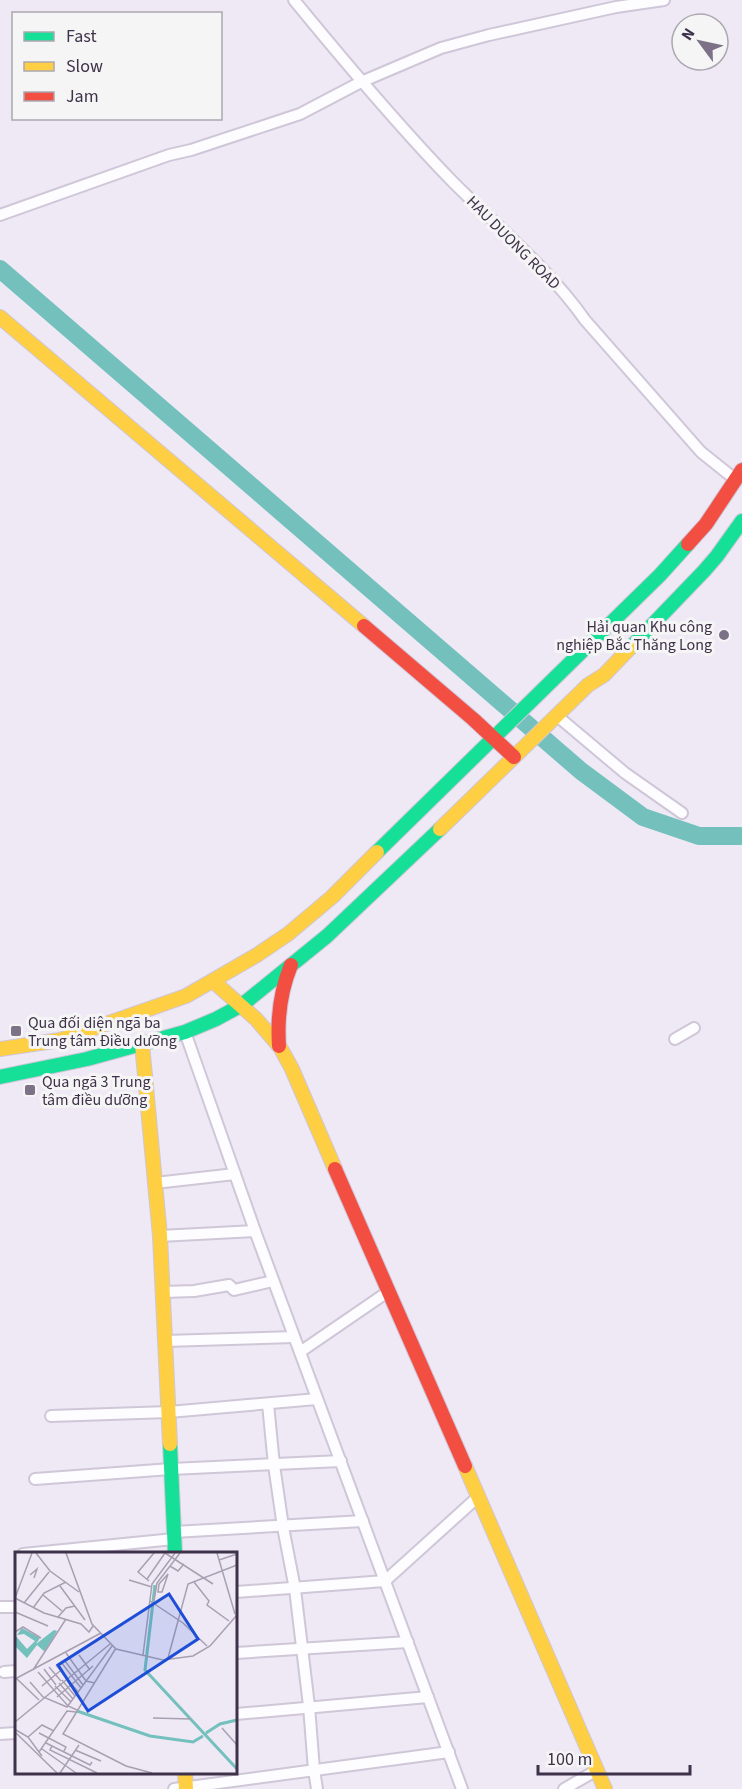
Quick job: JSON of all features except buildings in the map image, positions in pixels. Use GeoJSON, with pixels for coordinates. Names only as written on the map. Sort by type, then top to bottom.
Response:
{"type":"FeatureCollection","features":[{"type":"Feature","properties":{"kind":"street","name":"HAU DUONG ROAD"},"geometry":{"type":"LineString","coordinates":[[294,0],[361,82],[450,179],[569,297],[585,320],[701,452],[739,475]]}},
{"type":"Feature","properties":{"kind":"street"},"geometry":{"type":"LineString","coordinates":[[0,215],[169,154],[191,150],[300,114],[361,82],[441,48],[616,7],[664,0]]}},
{"type":"Feature","properties":{"kind":"street"},"geometry":{"type":"LineString","coordinates":[[0,317],[514,757]]}},
{"type":"Feature","properties":{"kind":"street"},"geometry":{"type":"LineString","coordinates":[[0,1048],[60,1040],[186,996],[214,982],[288,934],[332,897],[511,724],[660,575],[706,524],[739,475]]}},
{"type":"Feature","properties":{"kind":"street"},"geometry":{"type":"LineString","coordinates":[[588,685],[598,669],[714,546],[742,506]]}},
{"type":"Feature","properties":{"kind":"street"},"geometry":{"type":"LineString","coordinates":[[0,1077],[87,1059],[185,1032],[242,1005],[327,936],[588,685],[604,675],[717,556],[742,521]]}},
{"type":"Feature","properties":{"kind":"street"},"geometry":{"type":"LineString","coordinates":[[552,719],[682,813]]}},
{"type":"Feature","properties":{"kind":"street"},"geometry":{"type":"LineString","coordinates":[[279,1046],[278,1001],[291,965]]}},
{"type":"Feature","properties":{"kind":"street"},"geometry":{"type":"LineString","coordinates":[[214,982],[242,1005],[279,1046],[292,1069],[605,1789]]}},
{"type":"Feature","properties":{"kind":"street"},"geometry":{"type":"LineString","coordinates":[[675,1038],[694,1028]]}},
{"type":"Feature","properties":{"kind":"street"},"geometry":{"type":"LineString","coordinates":[[185,1032],[273,1281],[462,1789]]}},
{"type":"Feature","properties":{"kind":"street"},"geometry":{"type":"LineString","coordinates":[[142,1044],[160,1236],[174,1542]]}},
{"type":"Feature","properties":{"kind":"street"},"geometry":{"type":"LineString","coordinates":[[155,1183],[235,1174]]}},
{"type":"Feature","properties":{"kind":"street"},"geometry":{"type":"LineString","coordinates":[[160,1236],[255,1231]]}},
{"type":"Feature","properties":{"kind":"street"},"geometry":{"type":"LineString","coordinates":[[163,1292],[194,1291],[229,1285],[234,1290],[273,1281]]}},
{"type":"Feature","properties":{"kind":"street"},"geometry":{"type":"LineString","coordinates":[[300,1352],[389,1291]]}},
{"type":"Feature","properties":{"kind":"street"},"geometry":{"type":"LineString","coordinates":[[165,1341],[294,1337]]}},
{"type":"Feature","properties":{"kind":"street"},"geometry":{"type":"LineString","coordinates":[[51,1416],[168,1412],[317,1399]]}},
{"type":"Feature","properties":{"kind":"street"},"geometry":{"type":"LineString","coordinates":[[268,1404],[283,1527],[295,1589],[317,1789]]}},
{"type":"Feature","properties":{"kind":"street"},"geometry":{"type":"LineString","coordinates":[[35,1479],[171,1469],[341,1461]]}},
{"type":"Feature","properties":{"kind":"street"},"geometry":{"type":"LineString","coordinates":[[237,1592],[385,1581],[479,1496]]}},
{"type":"Feature","properties":{"kind":"street"},"geometry":{"type":"LineString","coordinates":[[48,1552],[174,1542],[283,1527],[363,1521]]}},
{"type":"Feature","properties":{"kind":"street"},"geometry":{"type":"LineString","coordinates":[[237,1653],[408,1642]]}},
{"type":"Feature","properties":{"kind":"street"},"geometry":{"type":"LineString","coordinates":[[4,1672],[15,1671]]}},
{"type":"Feature","properties":{"kind":"street"},"geometry":{"type":"LineString","coordinates":[[237,1714],[428,1697]]}},
{"type":"Feature","properties":{"kind":"street"},"geometry":{"type":"LineString","coordinates":[[0,1734],[15,1733]]}},
{"type":"Feature","properties":{"kind":"street"},"geometry":{"type":"LineString","coordinates":[[185,1774],[182,1789],[449,1752]]}},
{"type":"Feature","properties":{"kind":"street"},"geometry":{"type":"LineString","coordinates":[[564,1789],[597,1770]]}},
{"type":"Feature","properties":{"kind":"waterway"},"geometry":{"type":"LineString","coordinates":[[0,269],[581,771],[643,817],[699,836],[742,836]]}},
{"type":"Feature","properties":{"kind":"traffic: fast"},"geometry":{"type":"LineString","coordinates":[[630,648],[704,571],[742,521]]}},
{"type":"Feature","properties":{"kind":"traffic: fast"},"geometry":{"type":"LineString","coordinates":[[377,852],[660,575],[688,544]]}},
{"type":"Feature","properties":{"kind":"traffic: fast"},"geometry":{"type":"LineString","coordinates":[[0,1077],[87,1059],[185,1032],[242,1005],[327,936],[440,829]]}},
{"type":"Feature","properties":{"kind":"traffic: fast"},"geometry":{"type":"LineString","coordinates":[[170,1444],[175,1552]]}},
{"type":"Feature","properties":{"kind":"traffic: slow"},"geometry":{"type":"LineString","coordinates":[[0,317],[364,626]]}},
{"type":"Feature","properties":{"kind":"traffic: slow"},"geometry":{"type":"LineString","coordinates":[[440,829],[588,685],[604,675],[630,648]]}},
{"type":"Feature","properties":{"kind":"traffic: slow"},"geometry":{"type":"LineString","coordinates":[[0,1049],[60,1040],[186,996],[257,955],[288,934],[332,897],[377,852]]}},
{"type":"Feature","properties":{"kind":"traffic: slow"},"geometry":{"type":"LineString","coordinates":[[214,982],[256,1019],[280,1047],[292,1069],[335,1169]]}},
{"type":"Feature","properties":{"kind":"traffic: slow"},"geometry":{"type":"LineString","coordinates":[[142,1044],[160,1236],[170,1444]]}},
{"type":"Feature","properties":{"kind":"traffic: slow"},"geometry":{"type":"LineString","coordinates":[[465,1466],[605,1789]]}},
{"type":"Feature","properties":{"kind":"traffic: slow"},"geometry":{"type":"LineString","coordinates":[[185,1774],[186,1789]]}},
{"type":"Feature","properties":{"kind":"traffic: jam"},"geometry":{"type":"LineString","coordinates":[[688,544],[706,524],[742,470]]}},
{"type":"Feature","properties":{"kind":"traffic: jam"},"geometry":{"type":"LineString","coordinates":[[364,626],[514,757]]}},
{"type":"Feature","properties":{"kind":"traffic: jam"},"geometry":{"type":"LineString","coordinates":[[279,1046],[280,1005],[291,965]]}},
{"type":"Feature","properties":{"kind":"traffic: jam"},"geometry":{"type":"LineString","coordinates":[[335,1169],[465,1466]]}},
{"type":"Feature","properties":{"kind":"place","name":"Hải quan Khu công nghiệp Bắc Thăng Long"},"geometry":{"type":"Point","coordinates":[724,635]}},
{"type":"Feature","properties":{"kind":"place","name":"Qua đối diện ngã ba Trung tâm Điều dưỡng"},"geometry":{"type":"Point","coordinates":[16,1031]}},
{"type":"Feature","properties":{"kind":"place","name":"Qua ngã 3 Trung tâm điều dưỡng"},"geometry":{"type":"Point","coordinates":[30,1090]}}]}
